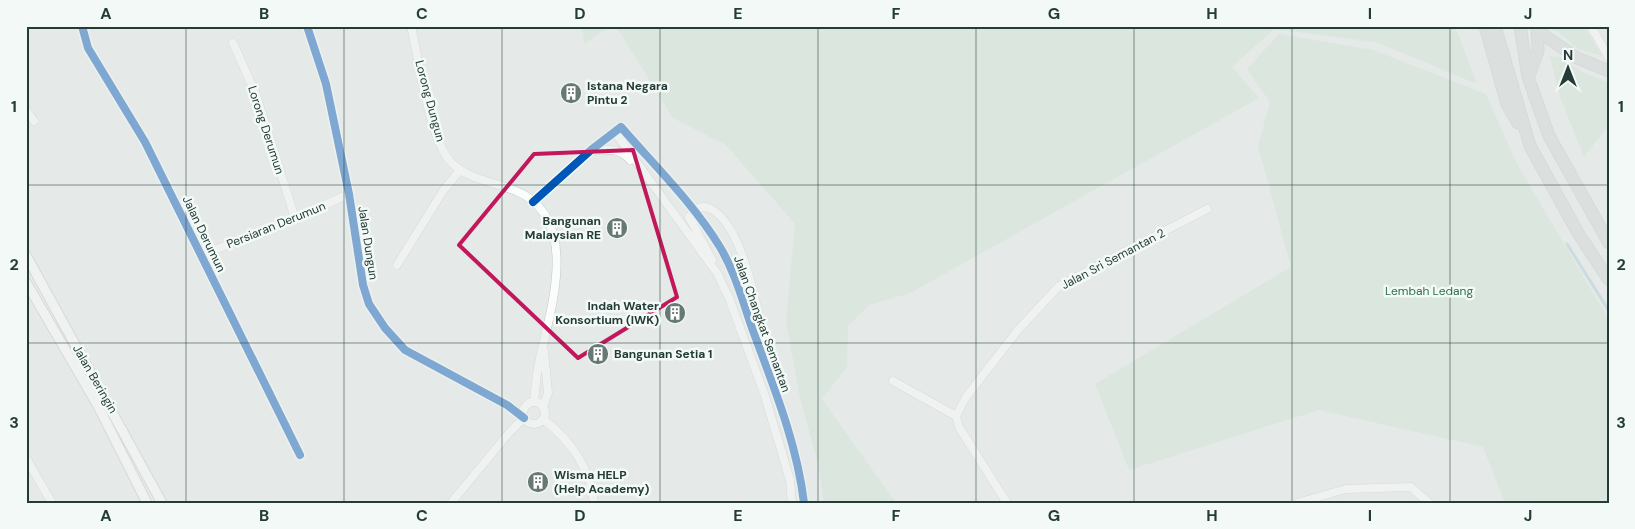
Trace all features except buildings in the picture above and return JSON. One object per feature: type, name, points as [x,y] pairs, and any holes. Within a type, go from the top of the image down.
[{"type":"main road","points":[[1485,26],[1507,104],[1578,233],[1609,280]]},
{"type":"main road","points":[[1495,26],[1530,146]]},
{"type":"main road","points":[[1520,26],[1528,77],[1549,136],[1609,243]]},
{"type":"main road","points":[[1528,77],[1538,51],[1538,29]]},
{"type":"main road","points":[[1538,29],[1577,58],[1609,71]]},
{"type":"main road","points":[[1597,223],[1609,231]]},
{"type":"street","name":"Jalan Derumun","points":[[82,26],[88,48],[145,142],[300,455]]},
{"type":"street","name":"Jalan Dungun","points":[[307,26],[326,84],[349,194],[362,284],[370,304],[385,328],[405,350],[508,405],[525,418]]},
{"type":"street","name":"Lorong Dungun","points":[[411,26],[436,134],[450,161],[460,170],[520,194],[533,202],[546,217],[554,242],[556,286],[534,402]]},
{"type":"street","points":[[1591,26],[1609,58]]},
{"type":"street","name":"Lorong Derumun","points":[[233,43],[255,92],[294,218]]},
{"type":"street","points":[[26,110],[34,121]]},
{"type":"street","points":[[533,202],[591,150],[618,129]]},
{"type":"street","name":"Jalan Changkat Semantan","points":[[618,129],[654,187],[717,273],[729,298],[764,393],[790,480],[792,503]]},
{"type":"street","name":"Jalan Changkat Semantan","points":[[618,129],[694,210],[722,249],[776,395],[799,466],[804,503]]},
{"type":"street","name":"Jalan Changkat Semantan","points":[[591,150],[617,150],[624,153],[646,181],[654,187]]},
{"type":"street","points":[[397,265],[443,190],[460,170]]},
{"type":"street","name":"Persiaran Derumun","points":[[202,255],[349,194]]},
{"type":"street","points":[[717,273],[707,248],[689,217],[694,210],[702,207],[714,211],[722,217],[733,234],[747,268],[776,395]]},
{"type":"street","name":"Jalan Sri Semantan 2","points":[[956,416],[966,397],[1018,330],[1058,286],[1207,209]]},
{"type":"street","name":"Jalan Beringin","points":[[26,255],[92,372],[162,503]]},
{"type":"street","name":"Jalan Beringin","points":[[26,282],[86,385],[147,503]]},
{"type":"street","name":"Lorong Dungun","points":[[543,347],[548,393],[543,407]]},
{"type":"street","points":[[76,369],[92,372],[86,385]]},
{"type":"street","points":[[893,382],[956,416],[959,427],[1007,503]]},
{"type":"street","points":[[451,503],[508,434],[525,418],[526,405],[534,402],[543,407],[543,419],[571,444],[588,481],[594,503]]},
{"type":"street","name":"Jalan Dungun","points":[[508,405],[526,405]]},
{"type":"street","points":[[525,418],[537,423],[543,419]]},
{"type":"street","points":[[26,458],[52,503]]},
{"type":"street","points":[[1297,503],[1346,489],[1411,487],[1429,503]]},
{"type":"highlighted area","points":[[633,150],[677,297],[578,358],[459,245],[534,154]]},
{"type":"green space","points":[[582,26],[610,26],[584,44]]},
{"type":"green space","points":[[616,26],[1455,26],[1477,84],[1376,42],[1274,29],[1232,67],[1259,98],[910,293],[869,305],[848,326],[847,367],[822,399],[896,503],[824,503],[818,463],[800,398],[786,321],[795,224],[726,145],[673,118]]},
{"type":"green space","points":[[1551,26],[1584,26],[1602,56],[1578,49]]},
{"type":"green space","name":"Lembah Ledang","points":[[1279,34],[1373,50],[1486,94],[1517,164],[1609,320],[1609,503],[1505,503],[1483,447],[1319,410],[1129,470],[1095,384],[1291,267],[1258,146],[1270,102],[1247,69]]},
{"type":"green space","points":[[1550,56],[1560,57],[1582,72],[1609,83],[1609,125],[1584,157],[1559,94]]},
{"type":"waterway","points":[[1567,244],[1609,311]]},
{"type":"cycle path","points":[[82,26],[88,48],[145,142],[300,455]]},
{"type":"cycle path","points":[[307,26],[326,84],[349,194],[363,285],[369,304],[385,328],[405,350],[507,405],[524,418]]},
{"type":"cycle path","points":[[533,202],[591,150],[621,127],[698,215],[720,247],[730,267],[790,436],[801,481],[804,503]]},
{"type":"place","name":"Istana Negara Pintu 2","points":[[571,93]]},
{"type":"place","name":"Bangunan Malaysian RE","points":[[617,228]]},
{"type":"place","name":"Indah Water Konsortium (IWK)","points":[[675,313]]},
{"type":"place","name":"Bangunan Setia 1","points":[[598,354]]},
{"type":"place","name":"Wisma HELP (Help Academy)","points":[[538,482]]}]
